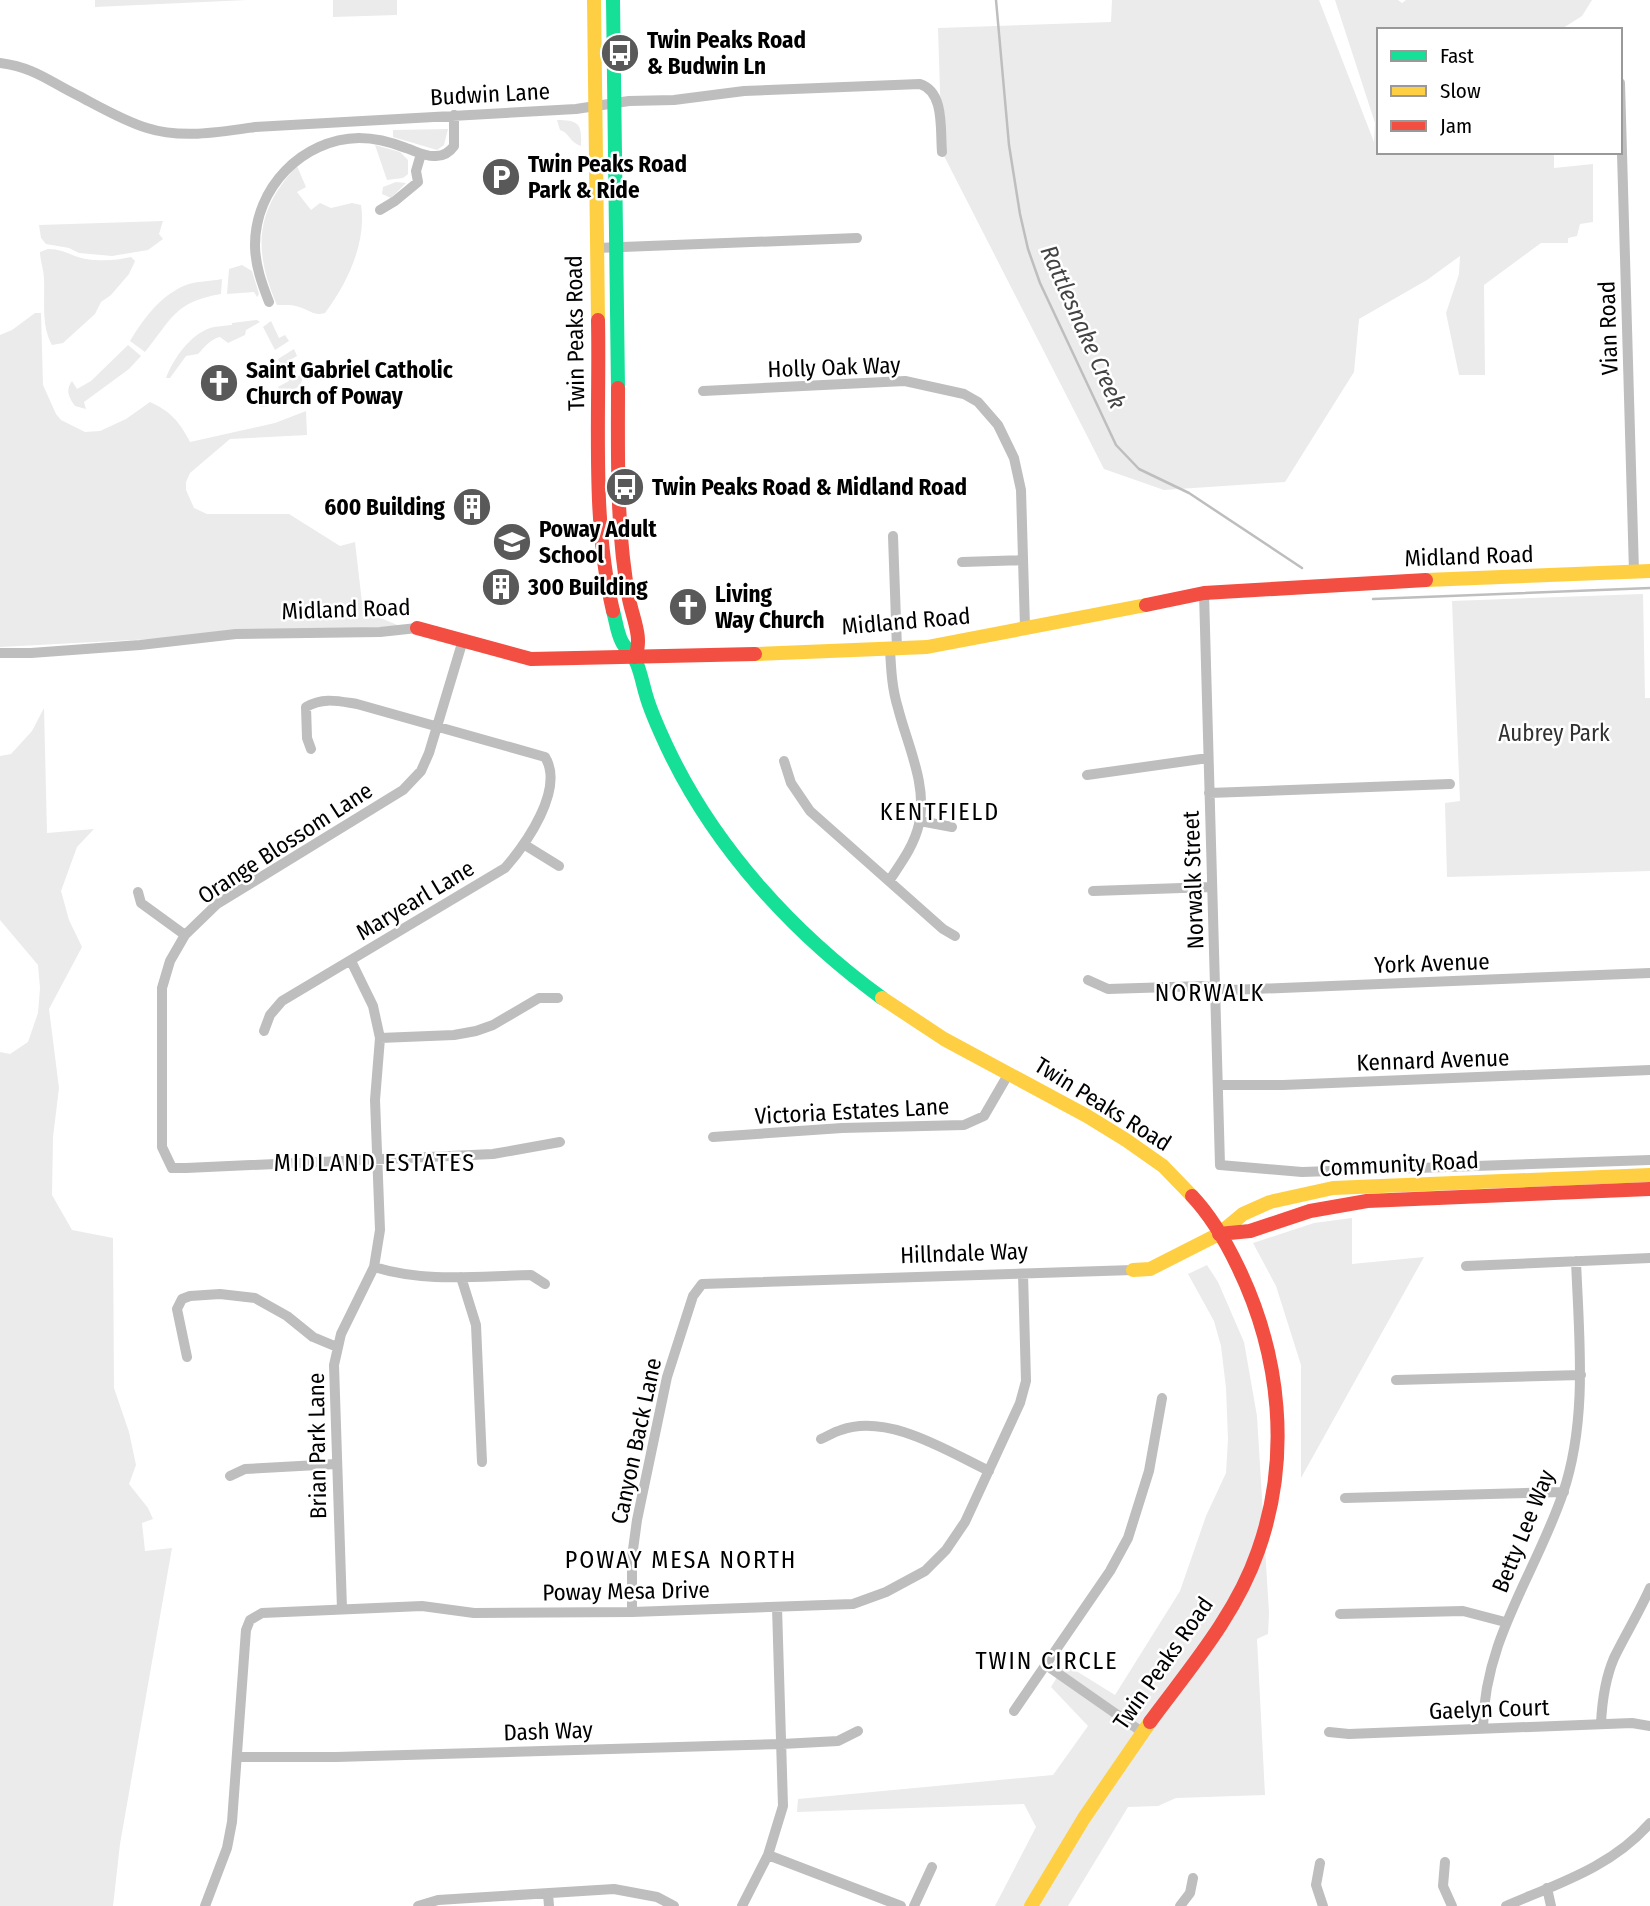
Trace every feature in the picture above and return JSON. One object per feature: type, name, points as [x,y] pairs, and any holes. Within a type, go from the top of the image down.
[{"type":"main road","name":"Twin Peaks Road","points":[[594,0],[604,540],[610,593],[621,643],[635,657],[660,733],[678,769],[748,874],[782,912],[836,964],[938,1035],[1107,1128],[1160,1164],[1181,1184],[1231,1252],[1263,1321],[1273,1364],[1279,1410],[1275,1485],[1260,1547],[1242,1589],[1216,1633],[1108,1782],[1031,1906]]},
{"type":"main road","name":"Twin Peaks Road","points":[[612,0],[619,512],[629,598],[640,645],[635,657]]},
{"type":"main road","name":"Midland Road","points":[[417,628],[531,659],[894,649],[927,647],[1204,593],[1331,583],[1650,572]]},
{"type":"main road","name":"Community Road","points":[[1219,1234],[1243,1214],[1270,1202],[1333,1188],[1650,1175]]},
{"type":"main road","name":"Community Road","points":[[1219,1234],[1250,1231],[1310,1211],[1367,1200],[1650,1189]]},
{"type":"main road","name":"Hillndale Way","points":[[1133,1270],[1150,1269],[1219,1234]]},
{"type":"street","name":"Budwin Lane","points":[[0,63],[24,66],[79,97],[139,125],[163,131],[219,132],[255,127],[674,100],[744,91],[920,84],[929,87],[936,96],[942,152]]},
{"type":"street","points":[[269,302],[256,255],[257,227],[265,199],[292,164],[322,145],[360,138],[391,142],[435,157],[451,150],[455,141],[454,116]]},
{"type":"street","name":"Vian Road","points":[[1622,153],[1634,572]]},
{"type":"street","points":[[380,210],[418,182],[416,171],[421,154]]},
{"type":"street","points":[[597,248],[857,239]]},
{"type":"street","name":"Holly Oak Way","points":[[703,391],[905,381],[964,394],[978,402],[998,425],[1014,458],[1021,490],[1025,627]]},
{"type":"street","points":[[889,881],[906,855],[920,821],[918,775],[893,691],[894,536]]},
{"type":"street","points":[[961,562],[1024,560]]},
{"type":"street","name":"Norwalk Street","points":[[1204,593],[1220,1165],[1302,1172],[1650,1160]]},
{"type":"street","name":"Midland Road","points":[[0,653],[140,645],[236,634],[380,632],[417,628]]},
{"type":"street","name":"Orange Blossom Lane","points":[[377,1158],[172,1168],[162,1147],[162,988],[170,961],[185,935],[217,904],[403,790],[421,771],[429,753],[463,640]]},
{"type":"street","points":[[311,749],[307,738],[306,707],[316,701],[357,704],[437,726]]},
{"type":"street","name":"Maryearl Lane","points":[[264,1031],[270,1015],[282,1001],[505,868],[525,845],[535,828],[548,791],[551,773],[551,766],[545,757],[437,726]]},
{"type":"street","points":[[1087,775],[1208,758]]},
{"type":"street","points":[[784,761],[791,783],[810,811],[943,929],[955,936]]},
{"type":"street","points":[[1209,793],[1450,784]]},
{"type":"street","points":[[920,821],[952,827]]},
{"type":"street","points":[[525,845],[559,866]]},
{"type":"street","points":[[1093,891],[1212,887]]},
{"type":"street","points":[[138,892],[141,903],[185,935]]},
{"type":"street","name":"Brian Park Lane","points":[[342,1609],[334,1366],[341,1334],[374,1267],[380,1230],[375,1100],[380,1038],[373,1006],[351,961]]},
{"type":"street","name":"York Avenue","points":[[1088,980],[1108,989],[1203,986],[1230,990],[1650,974]]},
{"type":"street","points":[[380,1038],[454,1035],[476,1031],[493,1025],[539,998],[558,998]]},
{"type":"street","name":"Kennard Avenue","points":[[1217,1085],[1283,1086],[1650,1070]]},
{"type":"street","name":"Victoria Estates Lane","points":[[713,1137],[842,1128],[964,1125],[984,1116],[1009,1073]]},
{"type":"street","points":[[377,1158],[493,1154],[560,1142]]},
{"type":"street","points":[[1466,1266],[1650,1258]]},
{"type":"street","name":"Betty Lee Way","points":[[1483,1728],[1490,1673],[1505,1622],[1543,1547],[1564,1492],[1576,1432],[1581,1376],[1576,1261]]},
{"type":"street","points":[[374,1267],[400,1275],[424,1278],[531,1275],[545,1284]]},
{"type":"street","name":"Hillndale Way","points":[[702,1284],[1133,1270]]},
{"type":"street","name":"Poway Mesa Drive","points":[[237,1757],[246,1630],[250,1620],[262,1613],[422,1606],[474,1613],[632,1612],[853,1604],[886,1592],[925,1571],[946,1550],[965,1522],[1020,1404],[1026,1381],[1023,1274]]},
{"type":"street","points":[[461,1277],[476,1325],[482,1462]]},
{"type":"street","name":"Canyon Back Lane","points":[[632,1612],[634,1544],[667,1377],[693,1296],[702,1284]]},
{"type":"street","points":[[187,1357],[177,1309],[182,1299],[220,1294],[255,1298],[286,1316],[313,1337],[337,1348]]},
{"type":"street","points":[[1396,1380],[1581,1376]]},
{"type":"street","points":[[1014,1711],[1110,1571],[1128,1538],[1149,1471],[1162,1398]]},
{"type":"street","points":[[821,1439],[843,1429],[873,1426],[902,1431],[989,1471]]},
{"type":"street","points":[[230,1476],[245,1469],[336,1464]]},
{"type":"street","points":[[1345,1498],[1564,1492]]},
{"type":"street","points":[[1601,1724],[1602,1699],[1613,1660],[1639,1614],[1650,1588]]},
{"type":"street","points":[[742,1906],[768,1855],[783,1805],[777,1607]]},
{"type":"street","points":[[1340,1614],[1463,1611],[1505,1622]]},
{"type":"street","points":[[1046,1665],[1142,1732]]},
{"type":"street","name":"Gaelyn Court","points":[[1329,1732],[1349,1734],[1632,1723],[1650,1726]]},
{"type":"street","name":"Dash Way","points":[[237,1757],[336,1757],[782,1744],[838,1741],[858,1731]]},
{"type":"street","points":[[205,1906],[227,1848],[233,1822],[237,1757]]},
{"type":"street","points":[[1506,1906],[1581,1875],[1617,1852],[1650,1823]]},
{"type":"street","points":[[768,1855],[901,1906]]},
{"type":"street","points":[[1445,1862],[1443,1886],[1452,1906]]},
{"type":"street","points":[[1320,1863],[1316,1885],[1323,1906]]},
{"type":"street","points":[[914,1906],[932,1867]]},
{"type":"street","points":[[1180,1906],[1190,1893],[1193,1878]]},
{"type":"street","points":[[1547,1888],[1551,1906]]},
{"type":"street","points":[[418,1906],[438,1900],[614,1889],[657,1897],[674,1906]]},
{"type":"street","points":[[548,1894],[549,1906]]},
{"type":"green space","points":[[95,0],[247,0],[95,7]]},
{"type":"green space","points":[[333,0],[397,0],[397,15],[333,17]]},
{"type":"green space","points":[[1112,0],[1319,0],[1374,142],[1375,123],[1335,0],[1398,0],[1402,3],[1406,0],[1592,0],[1582,16],[1563,28],[1377,28],[1377,154],[1554,154],[1554,168],[1593,164],[1593,222],[1580,224],[1577,236],[1568,238],[1568,243],[1541,243],[1484,285],[1485,375],[1459,375],[1446,313],[1459,274],[1460,256],[1427,280],[1359,319],[1354,372],[1285,482],[1164,490],[1104,469],[942,152],[938,28],[1111,22]]},
{"type":"green space","points":[[557,120],[575,122],[578,125],[581,146],[560,130]]},
{"type":"green space","points":[[448,129],[444,145],[437,150],[393,137],[393,130]]},
{"type":"green space","points":[[375,145],[400,152],[408,160],[408,174],[403,178],[387,180]]},
{"type":"green space","points":[[297,166],[306,187],[297,192],[311,210],[320,203],[331,208],[352,203],[361,205],[361,233],[354,262],[333,302],[325,313],[321,314],[296,306],[277,305],[264,266],[262,232],[266,215],[283,183]]},
{"type":"green space","points":[[396,182],[406,183],[391,198],[382,194],[383,187]]},
{"type":"green space","points":[[163,221],[159,234],[163,239],[148,250],[112,256],[79,253],[69,248],[46,244],[41,238],[39,225]]},
{"type":"green space","points":[[48,249],[88,259],[131,257],[135,261],[129,274],[111,295],[101,302],[95,314],[63,343],[52,345],[45,322],[44,276],[40,252]]},
{"type":"green space","points":[[242,265],[252,271],[259,294],[257,297],[254,292],[227,294],[229,269]]},
{"type":"green space","points":[[222,279],[221,294],[205,297],[183,307],[145,352],[130,341],[148,315],[170,293],[189,284]]},
{"type":"green space","points":[[35,313],[41,313],[43,385],[61,420],[85,432],[100,431],[126,419],[150,402],[174,418],[190,442],[275,423],[306,411],[307,435],[230,439],[190,473],[186,490],[194,508],[207,514],[289,514],[340,546],[355,542],[363,611],[400,626],[0,647],[0,335],[12,330]]},
{"type":"green space","points":[[257,320],[260,322],[246,330],[245,335],[228,343],[220,337],[216,338],[198,354],[186,356],[170,378],[166,378],[183,348],[203,331]]},
{"type":"green space","points":[[271,321],[279,338],[285,335],[289,341],[275,350],[263,327]]},
{"type":"green space","points":[[128,345],[141,356],[129,369],[84,402],[86,409],[75,406],[69,394],[72,381],[77,389],[91,381]]},
{"type":"green space","points":[[294,349],[297,356],[290,360],[298,376],[303,374],[303,379],[297,388],[282,393],[278,387],[289,381],[278,359]]},
{"type":"green space","points":[[276,389],[278,394],[270,405],[261,407],[253,400]]},
{"type":"green space","name":"Aubrey Park","points":[[1643,594],[1645,698],[1650,698],[1650,871],[1447,877],[1445,803],[1460,801],[1452,601]]},
{"type":"green space","points":[[44,708],[47,833],[94,829],[77,847],[61,891],[69,920],[82,947],[49,1009],[59,1088],[53,1137],[52,1195],[72,1230],[113,1238],[114,1388],[129,1432],[136,1465],[129,1484],[153,1519],[142,1523],[145,1551],[172,1548],[120,1844],[113,1906],[0,1906],[0,1052],[10,1054],[28,1042],[38,1013],[40,988],[38,965],[0,920],[0,756],[11,754],[32,731]]},
{"type":"green space","points":[[1352,1218],[1352,1264],[1424,1257],[1301,1478],[1301,1365],[1276,1286],[1253,1243],[1314,1223]]},
{"type":"green space","points":[[1207,1265],[1218,1282],[1244,1342],[1257,1416],[1269,1613],[1268,1634],[1257,1639],[1265,1795],[1176,1798],[1158,1806],[1128,1807],[1068,1906],[995,1906],[1036,1827],[1024,1804],[797,1812],[798,1799],[1053,1775],[1088,1726],[1051,1687],[1065,1664],[1115,1695],[1180,1591],[1206,1516],[1226,1473],[1226,1388],[1221,1346],[1214,1321],[1188,1274]]},
{"type":"waterway","name":"Rattlesnake Creek","points":[[996,0],[1009,145],[1028,249],[1040,283],[1116,445],[1139,469],[1189,493],[1302,568]]},
{"type":"waterway","name":"Rattlesnake Creek","points":[[1373,599],[1650,588]]},
{"type":"traffic: fast","points":[[613,0],[618,388]]},
{"type":"traffic: fast","points":[[613,611],[620,638],[636,661],[650,709],[662,736],[709,821],[760,887],[788,917],[849,973],[882,998]]},
{"type":"traffic: slow","points":[[594,0],[598,320]]},
{"type":"traffic: slow","points":[[1426,580],[1650,571]]},
{"type":"traffic: slow","points":[[755,654],[927,647],[1146,605]]},
{"type":"traffic: slow","points":[[882,998],[944,1039],[1126,1140],[1163,1166],[1192,1196]]},
{"type":"traffic: slow","points":[[1219,1234],[1243,1214],[1270,1202],[1333,1188],[1650,1175]]},
{"type":"traffic: slow","points":[[1133,1270],[1150,1269],[1219,1234]]},
{"type":"traffic: slow","points":[[1031,1906],[1084,1818],[1150,1722]]},
{"type":"traffic: jam","points":[[598,320],[599,503],[606,575],[613,611]]},
{"type":"traffic: jam","points":[[618,388],[620,520],[629,599],[638,636],[635,657]]},
{"type":"traffic: jam","points":[[1146,605],[1204,593],[1426,580]]},
{"type":"traffic: jam","points":[[417,628],[531,659],[755,654]]},
{"type":"traffic: jam","points":[[1219,1234],[1250,1231],[1310,1211],[1367,1201],[1650,1189]]},
{"type":"traffic: jam","points":[[1150,1722],[1210,1641],[1249,1575],[1268,1516],[1278,1444],[1272,1371],[1253,1301],[1223,1239],[1192,1196]]},
{"type":"place","name":"Twin Peaks Road & Budwin Ln","points":[[620,53]]},
{"type":"place","name":"Twin Peaks Road Park & Ride","points":[[501,177]]},
{"type":"place","name":"Saint Gabriel Catholic Church of Poway","points":[[219,383]]},
{"type":"place","name":"Twin Peaks Road & Midland Road","points":[[625,487]]},
{"type":"place","name":"600 Building","points":[[472,507]]},
{"type":"place","name":"Poway Adult School","points":[[512,542]]},
{"type":"place","name":"300 Building","points":[[501,587]]},
{"type":"place","name":"Living Way Church","points":[[688,607]]},
{"type":"district","name":"KENTFIELD","points":[[940,812]]},
{"type":"district","name":"NORWALK","points":[[1210,993]]},
{"type":"district","name":"MIDLAND ESTATES","points":[[375,1163]]},
{"type":"district","name":"POWAY MESA NORTH","points":[[681,1560]]},
{"type":"district","name":"TWIN CIRCLE","points":[[1047,1661]]}]
